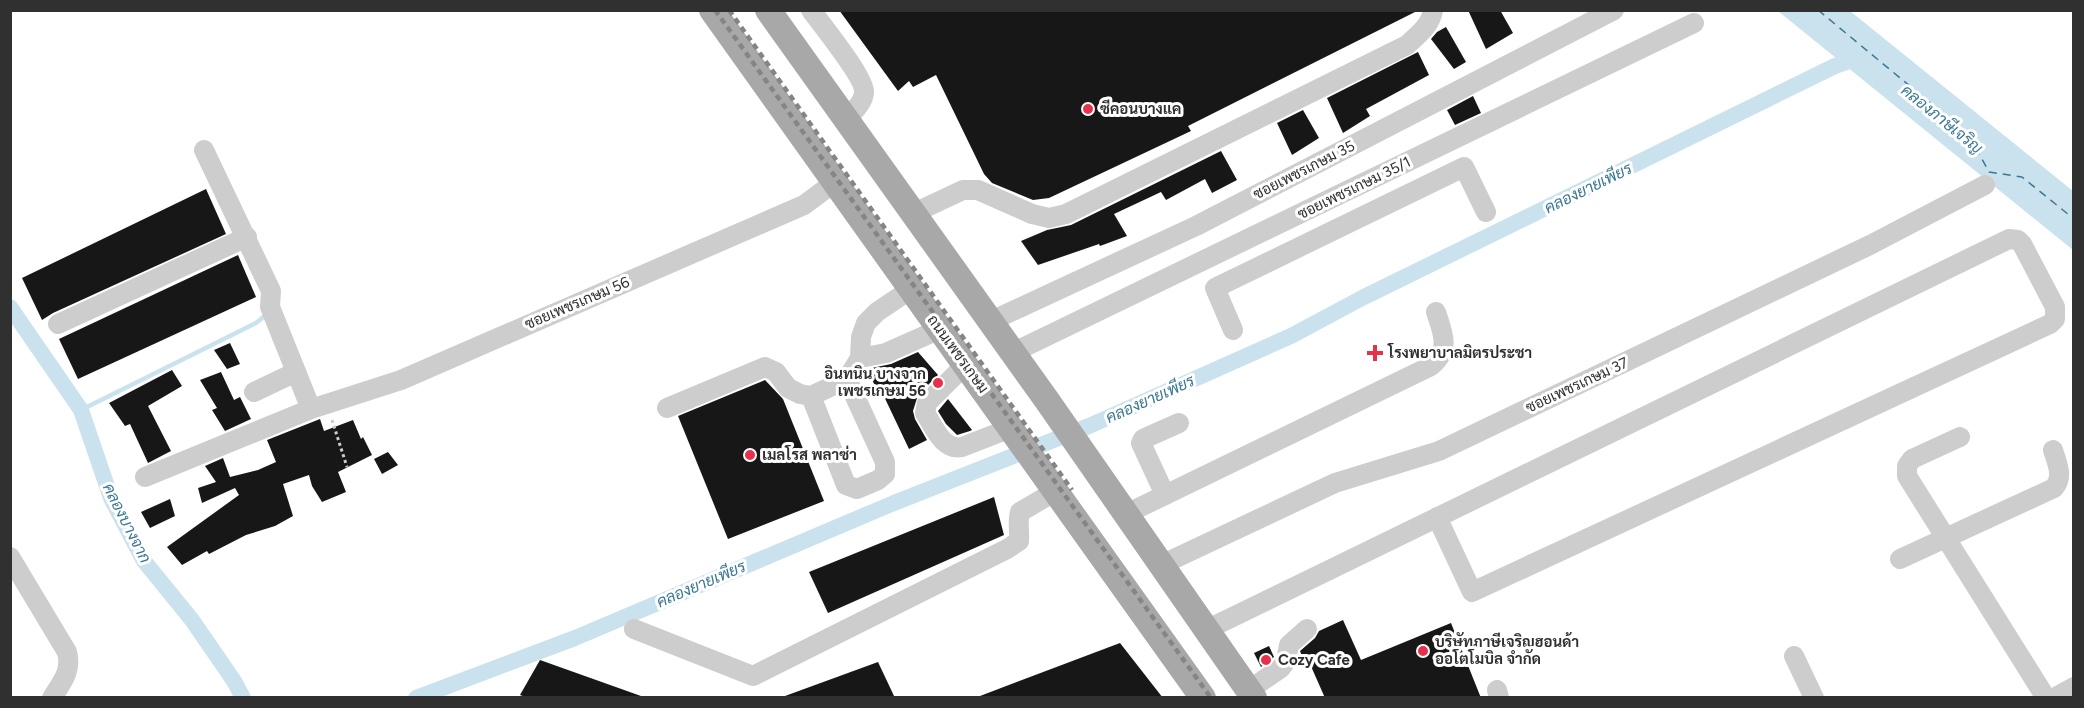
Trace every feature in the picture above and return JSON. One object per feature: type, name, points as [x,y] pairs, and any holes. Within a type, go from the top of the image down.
[{"type":"main road","name":"ถนนเพชรเกษม","points":[[712,10],[1203,698]]},
{"type":"main road","points":[[768,10],[1014,352],[1251,694]]},
{"type":"street","points":[[812,10],[860,78],[865,91],[862,100],[847,119]]},
{"type":"street","points":[[914,213],[963,190],[978,190],[1032,214],[1049,218],[1066,214],[1407,45],[1423,31],[1432,17],[1433,10]]},
{"type":"street","name":"ซอยเพชรเกษม 35","points":[[991,321],[1196,226],[1614,10]]},
{"type":"street","name":"ซอยเพชรเกษม 35/1","points":[[1014,352],[1694,23]]},
{"type":"street","points":[[204,150],[271,291],[271,310],[296,372],[319,407]]},
{"type":"street","points":[[1233,330],[1215,288],[1464,167],[1486,212]]},
{"type":"street","name":"ซอยเพชรเกษม 56","points":[[145,477],[319,407],[401,380],[804,205],[835,182]]},
{"type":"street","name":"ซอยเพชรเกษม 37","points":[[1161,566],[1335,483],[1439,451],[1870,245],[1985,185]]},
{"type":"street","points":[[58,324],[246,237]]},
{"type":"street","points":[[1206,630],[1437,517],[2009,239],[2018,240],[2022,244],[2055,307],[2055,319],[2050,324],[1472,592],[1437,517]]},
{"type":"street","points":[[1216,255],[1228,281]]},
{"type":"street","points":[[667,408],[765,368],[776,372],[792,392],[811,396],[847,380],[860,358],[861,337],[866,323],[877,312],[911,289]]},
{"type":"street","points":[[1126,514],[1431,366],[1441,358],[1444,345],[1436,312]]},
{"type":"street","points":[[860,358],[886,353],[940,329]]},
{"type":"street","points":[[964,365],[925,407],[925,413],[946,445],[954,449],[1013,430]]},
{"type":"street","points":[[254,392],[296,372]]},
{"type":"street","points":[[811,396],[846,485],[857,489],[878,480],[885,474],[887,468],[847,380]]},
{"type":"street","points":[[1165,495],[1141,443],[1143,439],[1179,423]]},
{"type":"street","points":[[1960,437],[1912,459],[1906,466],[1907,476],[2046,698]]},
{"type":"street","points":[[1899,558],[2054,488],[2059,482],[2059,473],[2053,450]]},
{"type":"street","points":[[634,629],[753,676],[1007,549],[1019,541],[1020,531],[1017,521],[1020,512],[1056,491]]},
{"type":"street","points":[[10,557],[67,652],[70,663],[68,671],[52,698]]},
{"type":"street","points":[[1251,694],[1281,668],[1286,661],[1289,645],[1307,629]]},
{"type":"street","points":[[1794,656],[1814,698]]},
{"type":"street","points":[[2054,698],[2073,687]]},
{"type":"path","points":[[319,407],[347,467]]},
{"type":"water","name":"คลองภาษีเจริญ","points":[[1778,11],[1850,11],[2073,191],[2073,250]]},
{"type":"building","name":"ซีคอนบางแค","points":[[839,10],[1419,10],[1188,126],[1191,131],[1049,198],[1033,200],[992,183],[984,174],[936,75],[913,87],[909,81],[898,91]]},
{"type":"building","points":[[1468,10],[1500,10],[1513,33],[1486,49]]},
{"type":"building","points":[[1446,27],[1466,62],[1454,69],[1431,39]]},
{"type":"building","points":[[1418,52],[1429,75],[1366,109],[1370,116],[1343,133],[1327,98]]},
{"type":"building","points":[[1473,96],[1481,113],[1455,125],[1447,110]]},
{"type":"building","points":[[1303,110],[1319,138],[1292,155],[1277,123]]},
{"type":"building","points":[[1221,151],[1237,180],[1212,193],[1205,179],[1166,200],[1161,192],[1114,214],[1127,236],[1038,265],[1021,241],[1047,230],[1071,225]]},
{"type":"building","points":[[206,189],[226,234],[42,320],[22,278]]},
{"type":"building","points":[[238,255],[256,297],[78,379],[59,339]]},
{"type":"building","points":[[230,343],[240,364],[227,369],[214,350]]},
{"type":"building","points":[[918,352],[938,375],[918,395],[913,411],[927,440],[909,449],[880,388],[877,390],[867,369],[891,364]]},
{"type":"building","points":[[172,370],[182,386],[148,406],[171,451],[148,463],[130,424],[125,426],[109,403]]},
{"type":"building","points":[[221,372],[234,400],[240,397],[251,419],[225,431],[212,410],[217,408],[200,380]]},
{"type":"building","name":"เมลโรส พลาซ่า","points":[[765,380],[783,399],[824,501],[728,539],[678,416]]},
{"type":"building","points":[[948,399],[972,430],[957,435],[946,424],[938,411]]},
{"type":"building","points":[[320,419],[324,431],[353,420],[361,439],[363,437],[372,455],[338,472],[346,492],[322,502],[312,486],[309,475],[283,484],[293,516],[275,526],[246,535],[209,554],[207,551],[182,565],[167,547],[239,495],[235,488],[202,503],[198,488],[216,482],[205,466],[223,458],[230,477],[258,470],[276,462],[267,440]]},
{"type":"building","points":[[388,452],[398,465],[382,474],[374,459]]},
{"type":"building","points":[[994,497],[1004,535],[828,613],[809,572]]},
{"type":"building","points":[[170,499],[175,516],[150,528],[141,512]]},
{"type":"building","name":"บริษัทภาษีเจริญฮอนด้า ออโตโมบิล จำกัด","points":[[1343,620],[1361,660],[1451,623],[1481,698],[1325,698],[1310,664],[1306,666],[1300,651],[1315,638],[1319,631]]},
{"type":"building","points":[[1120,643],[1163,698],[980,698],[980,696]]},
{"type":"building","name":"Cozy Cafe","points":[[1269,646],[1274,657],[1261,667],[1254,653]]},
{"type":"building","points":[[540,660],[641,696],[641,698],[528,698],[520,695]]},
{"type":"building","points":[[878,662],[895,698],[785,698],[785,696]]},
{"type":"waterway","name":"คลองยายเพียร","points":[[416,698],[575,638],[894,503],[1089,426],[1291,336],[1362,298],[1835,66],[1864,56]]},
{"type":"waterway","name":"คลองบางจาก","points":[[10,307],[81,410],[111,498],[144,561],[192,620],[243,698]]},
{"type":"waterway","points":[[81,410],[256,323],[267,314]]},
{"type":"ferry route","points":[[1818,10],[1969,135],[1989,172],[2022,177],[2074,219]]},
{"type":"railway","points":[[715,10],[1211,698]]},
{"type":"railway","points":[[729,10],[1072,490]]},
{"type":"place","name":"ซีคอนบางแค","points":[[1088,109]]},
{"type":"place","name":"โรงพยาบาลมิตรประชา","points":[[1375,353]]},
{"type":"place","name":"อินทนิน บางจาก เพชรเกษม 56","points":[[938,383]]},
{"type":"place","name":"เมลโรส พลาซ่า","points":[[750,455]]},
{"type":"place","name":"บริษัทภาษีเจริญฮอนด้า ออโตโมบิล จำกัด","points":[[1423,651]]},
{"type":"place","name":"Cozy Cafe","points":[[1266,660]]}]
